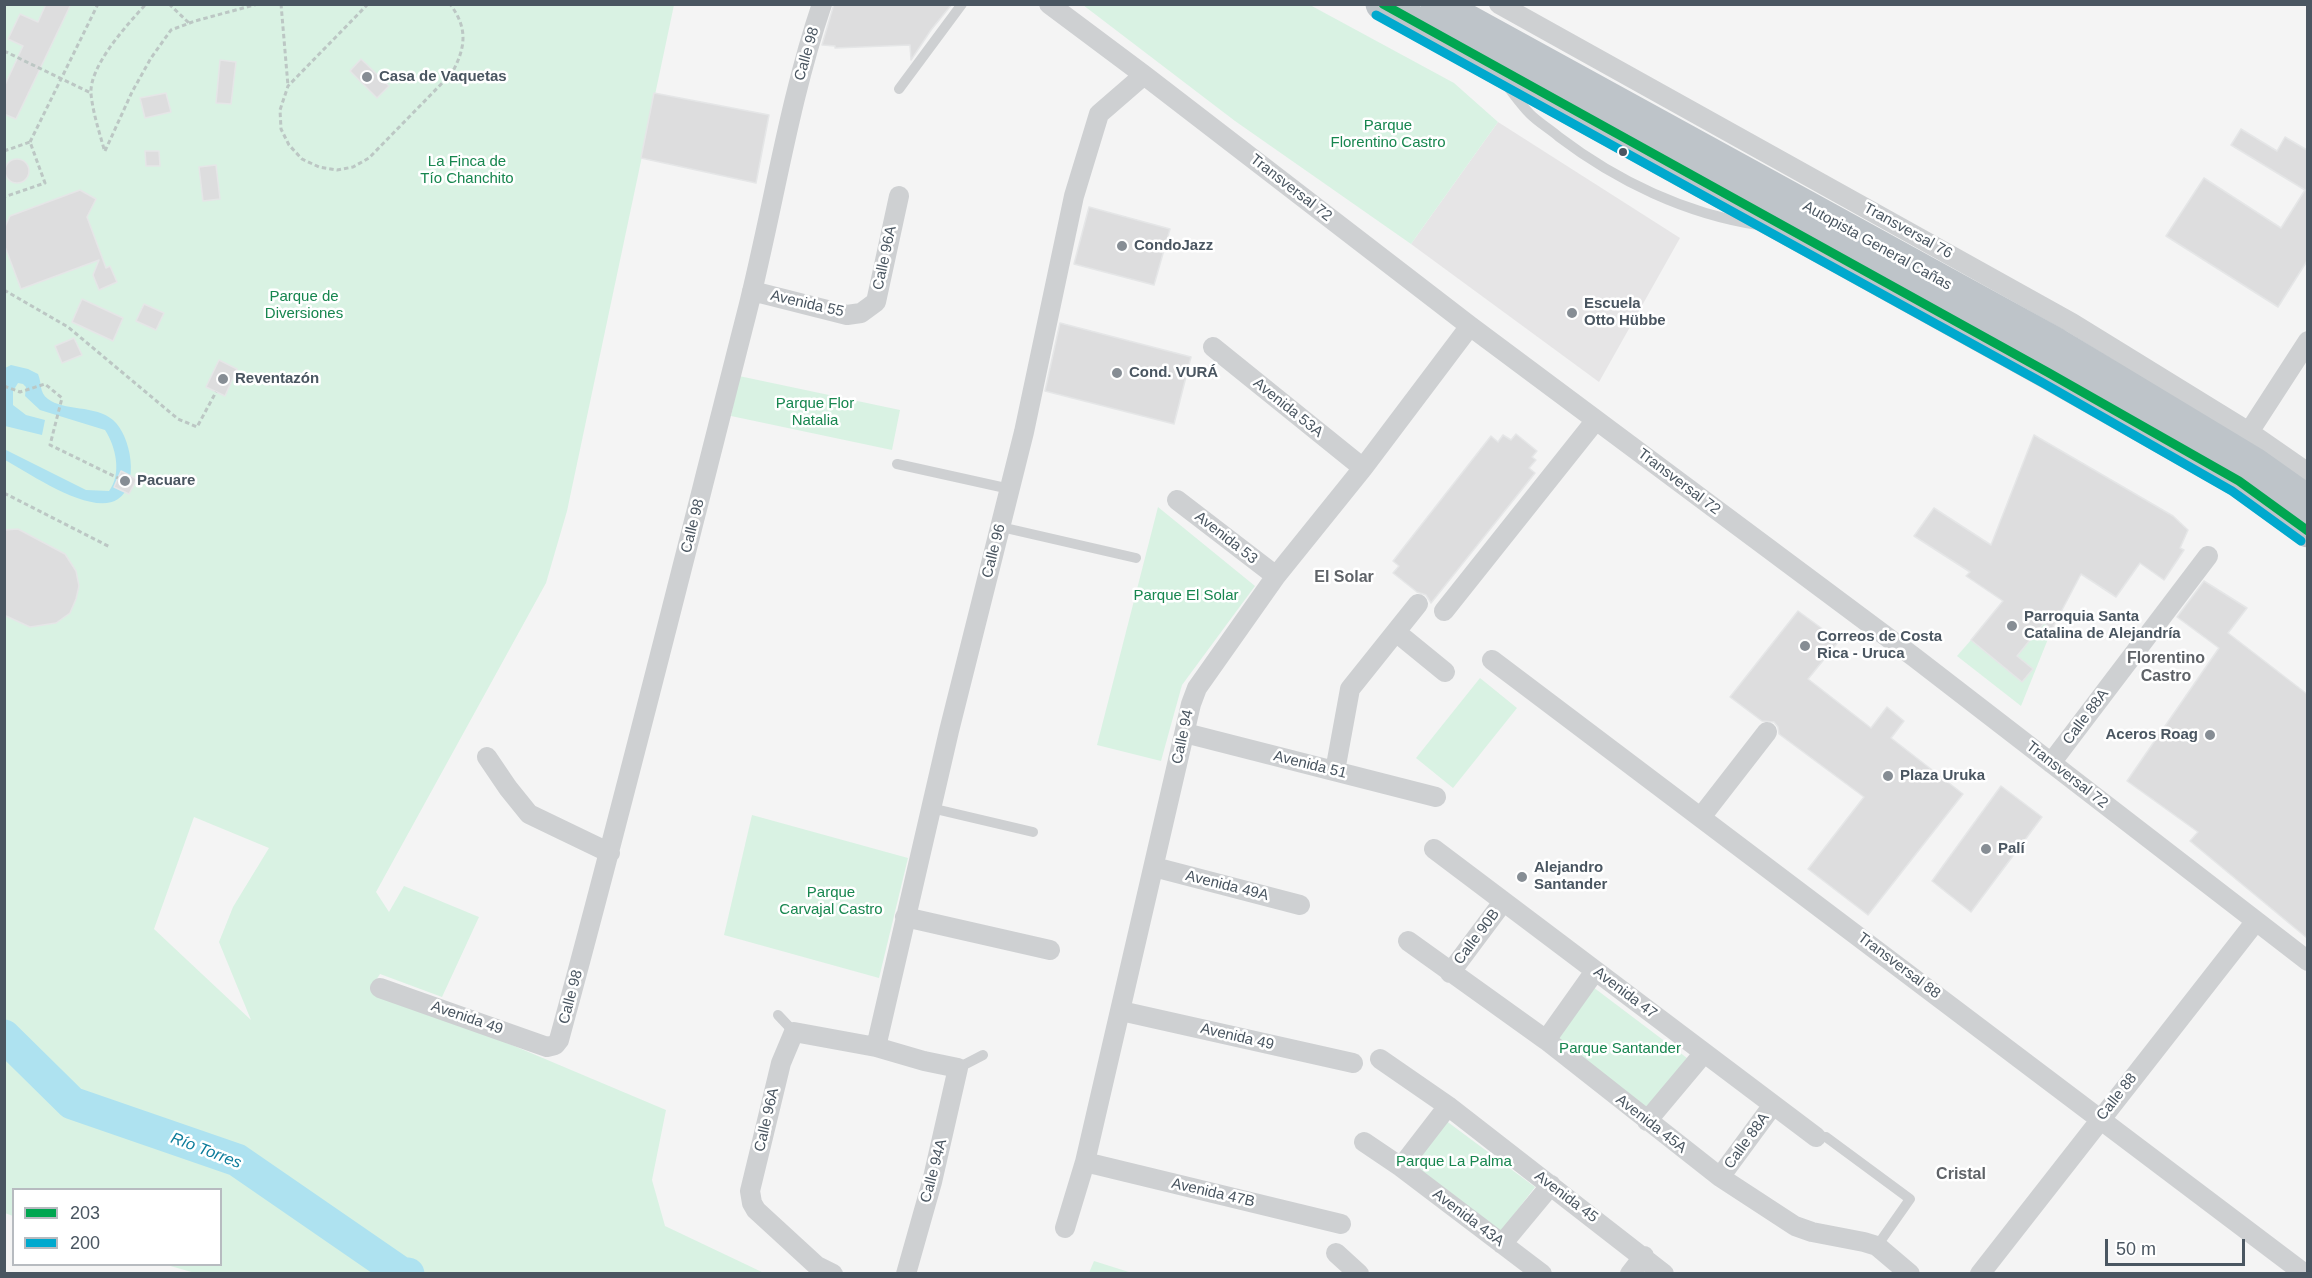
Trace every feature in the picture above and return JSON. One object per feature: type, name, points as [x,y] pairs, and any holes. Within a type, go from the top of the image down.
[{"type":"highway","name":"Autopista General Cañas","points":[[1382,4],[2239,481],[2307,531]]},
{"type":"highway","name":"Autopista General Cañas","points":[[1437,4],[2056,344],[2253,463],[2307,502]]},
{"type":"street","name":"Calle 98","points":[[555,1045],[559,1040],[610,853],[752,291],[806,51],[822,4]]},
{"type":"street","name":"Transversal 72","points":[[1049,4],[1470,326],[1914,657],[2307,961]]},
{"type":"street","name":"Transversal 76","points":[[1499,4],[2072,323],[2249,432],[2307,473]]},
{"type":"street","name":"Calle 96","points":[[876,1047],[931,808],[1024,432],[1074,196],[1099,114],[1144,75]]},
{"type":"street","name":"Calle 96A","points":[[861,313],[876,302],[899,196]]},
{"type":"street","name":"Avenida 55","points":[[752,291],[847,315],[861,313]]},
{"type":"street","name":"Calle 94","points":[[1065,1228],[1085,1162],[1191,704],[1197,688],[1276,576],[1363,468],[1470,326]]},
{"type":"street","points":[[2249,432],[2307,341]]},
{"type":"street","name":"Avenida 53A","points":[[1213,347],[1363,468]]},
{"type":"street","points":[[1444,611],[1596,420]]},
{"type":"street","name":"Avenida 53","points":[[1177,500],[1276,576]]},
{"type":"street","name":"Calle 88A","points":[[2051,763],[2208,556]]},
{"type":"street","points":[[1335,771],[1350,689],[1418,604]]},
{"type":"street","points":[[1396,632],[1445,672]]},
{"type":"street","name":"Transversal 88","points":[[1492,660],[2305,1274]]},
{"type":"street","points":[[1701,818],[1767,732]]},
{"type":"street","name":"Avenida 51","points":[[1185,733],[1436,797]]},
{"type":"street","points":[[487,757],[529,814],[610,853]]},
{"type":"street","name":"Avenida 47","points":[[1434,849],[1773,1105],[1821,1137]]},
{"type":"street","name":"Avenida 49A","points":[[1154,867],[1300,905]]},
{"type":"street","name":"Calle 90B","points":[[1450,973],[1503,902]]},
{"type":"street","points":[[905,917],[1050,950]]},
{"type":"street","name":"Calle 88","points":[[1980,1274],[2256,921]]},
{"type":"street","name":"Avenida 45A","points":[[1408,941],[1546,1040],[1720,1177],[1795,1226],[1812,1232],[1877,1246],[1910,1274]]},
{"type":"street","points":[[1546,1040],[1595,971]]},
{"type":"street","name":"Avenida 49","points":[[380,988],[547,1047],[555,1045]]},
{"type":"street","name":"Avenida 49","points":[[1121,1011],[1353,1064]]},
{"type":"street","points":[[794,1032],[876,1047],[958,1068]]},
{"type":"street","name":"Calle 96A","points":[[794,1032],[781,1063],[750,1191],[756,1210],[817,1266],[833,1274]]},
{"type":"street","points":[[1647,1121],[1704,1053]]},
{"type":"street","name":"Avenida 45","points":[[1380,1059],[1448,1106],[1644,1256],[1664,1274]]},
{"type":"street","name":"Calle 94A","points":[[906,1274],[932,1182],[958,1068]]},
{"type":"street","name":"Calle 88A","points":[[1720,1177],[1773,1105]]},
{"type":"street","points":[[1401,1167],[1448,1106]]},
{"type":"street","name":"Avenida 43A","points":[[1364,1142],[1401,1167],[1542,1274]]},
{"type":"street","name":"Avenida 47B","points":[[1085,1162],[1341,1224]]},
{"type":"street","points":[[1502,1244],[1551,1185]]},
{"type":"street","points":[[1336,1253],[1359,1274]]},
{"type":"street","points":[[1630,1274],[1644,1256]]},
{"type":"lane","points":[[899,89],[962,4]]},
{"type":"lane","points":[[897,464],[1010,489]]},
{"type":"lane","points":[[1000,527],[1136,558]]},
{"type":"lane","points":[[931,808],[1033,832]]},
{"type":"lane","points":[[778,1015],[794,1032]]},
{"type":"lane","points":[[958,1068],[983,1055]]},
{"type":"lane","points":[[1821,1137],[1910,1199],[1877,1246]]},
{"type":"path","points":[[4,150],[30,142],[98,4]]},
{"type":"path","points":[[146,4],[129,22],[95,70],[91,93],[105,151],[132,92],[151,58],[171,30],[258,4]]},
{"type":"path","points":[[169,4],[189,23]]},
{"type":"path","points":[[281,4],[288,86],[280,110],[281,129],[289,145],[302,159],[319,167],[337,170],[353,166],[369,158],[452,73],[461,57],[464,41],[460,17],[450,4]]},
{"type":"path","points":[[288,86],[368,4]]},
{"type":"path","points":[[4,51],[91,93]]},
{"type":"path","points":[[4,197],[45,183],[30,142]]},
{"type":"path","points":[[4,290],[68,327],[178,419],[197,427],[216,392]]},
{"type":"path","points":[[4,386],[20,392],[45,384],[62,398],[50,445],[118,478]]},
{"type":"path","points":[[4,494],[111,547]]},
{"type":"shaded area","name":"Escuela Otto Hübbe","points":[[1498,122],[1680,238],[1599,382],[1411,244]]},
{"type":"green space","name":"Parque de Diversiones","points":[[4,5],[674,5],[567,511],[546,583],[376,892],[389,912],[404,886],[479,917],[442,997],[380,974],[372,986],[666,1110],[652,1180],[665,1226],[764,1273],[195,1273],[170,1266],[222,1266],[222,1188],[12,1188],[12,1216],[5,1213]],"holes":[[[194,817],[269,848],[233,907],[219,942],[251,1020],[154,929]]]},
{"type":"green space","name":"Parque Florentino Castro","points":[[1083,5],[1310,5],[1454,83],[1498,122],[1411,244],[1235,121]]},
{"type":"green space","name":"Parque Flor Natalia","points":[[739,376],[900,410],[892,450],[731,416]]},
{"type":"green space","name":"Parque El Solar","points":[[1158,507],[1255,586],[1182,685],[1161,761],[1097,745]]},
{"type":"green space","points":[[2044,623],[2052,629],[2021,706],[1957,656],[1971,640],[2007,668]]},
{"type":"green space","points":[[1480,678],[1517,708],[1453,788],[1416,758]]},
{"type":"green space","name":"Parque Carvajal Castro","points":[[752,815],[908,858],[879,978],[724,935]]},
{"type":"green space","name":"Parque Santander","points":[[1593,987],[1687,1058],[1647,1110],[1553,1039]]},
{"type":"green space","name":"Parque La Palma","points":[[1445,1120],[1535,1187],[1500,1233],[1408,1165]]},
{"type":"green space","points":[[1094,1261],[1132,1273],[1089,1273]]},
{"type":"water","points":[[11,365],[38,374],[43,394],[54,403],[98,412],[113,420],[119,427],[128,448],[131,472],[125,492],[118,499],[107,503],[77,498],[44,483],[5,460],[4,449],[86,490],[109,491],[116,469],[115,452],[105,430],[40,410],[25,396],[26,387],[23,384],[18,383],[13,391],[13,405],[26,415],[45,420],[42,435],[5,426],[5,368]]},
{"type":"building","points":[[46,4],[71,4],[16,119],[4,114],[4,87],[23,46],[8,39],[20,14],[38,22]]},
{"type":"building","points":[[834,4],[952,4],[911,60],[910,45],[835,48],[835,46],[822,45]]},
{"type":"building","name":"Casa de Vaquetas","points":[[361,59],[389,86],[377,98],[350,71]]},
{"type":"building","points":[[220,60],[236,62],[231,104],[216,103]]},
{"type":"building","points":[[166,93],[171,112],[145,118],[140,98]]},
{"type":"building","points":[[654,93],[769,115],[756,183],[641,158]]},
{"type":"building","points":[[2241,129],[2277,151],[2285,137],[2307,150],[2307,261],[2278,307],[2166,236],[2204,178],[2281,228],[2305,190],[2231,145]]},
{"type":"building","points":[[145,151],[159,151],[160,166],[146,166]]},
{"type":"building","points":[[17,159],[22,160],[28,166],[28,176],[22,182],[17,183],[12,182],[6,176],[5,171],[6,166],[12,160]]},
{"type":"building","points":[[216,165],[220,199],[203,201],[199,167]]},
{"type":"building","points":[[80,190],[96,199],[87,217],[106,268],[110,266],[117,282],[99,290],[93,275],[99,260],[21,289],[4,244],[4,229],[10,216]]},
{"type":"building","name":"CondoJazz","points":[[1089,207],[1170,229],[1154,285],[1074,264]]},
{"type":"building","points":[[82,299],[123,318],[113,341],[72,322]]},
{"type":"building","points":[[144,304],[164,313],[156,330],[136,321]]},
{"type":"building","name":"Cond. VURÁ","points":[[1060,323],[1191,357],[1174,424],[1045,391]]},
{"type":"building","points":[[74,338],[82,355],[62,363],[55,346]]},
{"type":"building","points":[[219,360],[237,369],[225,396],[206,387]]},
{"type":"building","points":[[1516,434],[1537,451],[1532,457],[1536,460],[1529,468],[1535,473],[1431,603],[1426,595],[1417,592],[1393,573],[1399,566],[1393,561],[1491,436],[1498,442],[1503,435],[1511,440]]},
{"type":"building","points":[[2034,435],[2173,516],[2188,530],[2180,548],[2184,550],[2164,580],[2140,563],[2116,597],[2081,574],[2052,629],[2044,623],[2017,656],[2033,669],[2022,682],[1971,640],[2003,601],[1966,576],[1970,572],[1914,536],[1934,508],[1991,545]]},
{"type":"building","points":[[121,471],[137,479],[129,494],[114,487]]},
{"type":"building","points":[[18,529],[65,554],[76,571],[79,586],[76,599],[70,613],[56,623],[30,627],[4,615],[4,530]]},
{"type":"building","points":[[2204,581],[2247,608],[2228,633],[2307,694],[2307,938],[2190,841],[2198,832],[2127,781],[2219,648],[2177,617]]},
{"type":"building","name":"Plaza Uruka","points":[[1798,611],[1839,641],[1808,679],[1871,728],[1887,707],[1904,721],[1891,738],[1963,794],[1868,915],[1808,869],[1864,797],[1779,734],[1774,722],[1762,721],[1730,697]]},
{"type":"building","name":"Palí","points":[[2001,786],[2042,817],[1971,912],[1932,881]]},
{"type":"waterway","name":"Río Torres","points":[[4,1036],[72,1103],[237,1160],[401,1273],[408,1274]]},
{"type":"transit line","name":"203","points":[[1383,4],[2049,373],[2239,481],[2308,531]]},
{"type":"transit line","name":"200","points":[[1376,15],[2043,383],[2232,491],[2301,541]]},
{"type":"place","name":"Casa de Vaquetas","points":[[367,77]]},
{"type":"place","name":"CondoJazz","points":[[1122,246]]},
{"type":"place","name":"Escuela Otto Hübbe","points":[[1572,313]]},
{"type":"place","name":"Cond. VURÁ","points":[[1117,373]]},
{"type":"place","name":"Reventazón","points":[[223,379]]},
{"type":"place","name":"Pacuare","points":[[125,481]]},
{"type":"place","name":"Parroquia Santa Catalina de Alejandría","points":[[2012,626]]},
{"type":"place","name":"Correos de Costa Rica - Uruca","points":[[1805,646]]},
{"type":"place","name":"Aceros Roag","points":[[2210,735]]},
{"type":"place","name":"Plaza Uruka","points":[[1888,776]]},
{"type":"place","name":"Palí","points":[[1986,849]]},
{"type":"place","name":"Alejandro Santander","points":[[1522,877]]},
{"type":"district","name":"El Solar","points":[[1344,578]]},
{"type":"district","name":"Florentino Castro","points":[[2166,668]]},
{"type":"district","name":"Cristal","points":[[1961,1175]]},
{"type":"park label","name":"La Finca de Tío Chanchito","points":[[467,170]]}]
